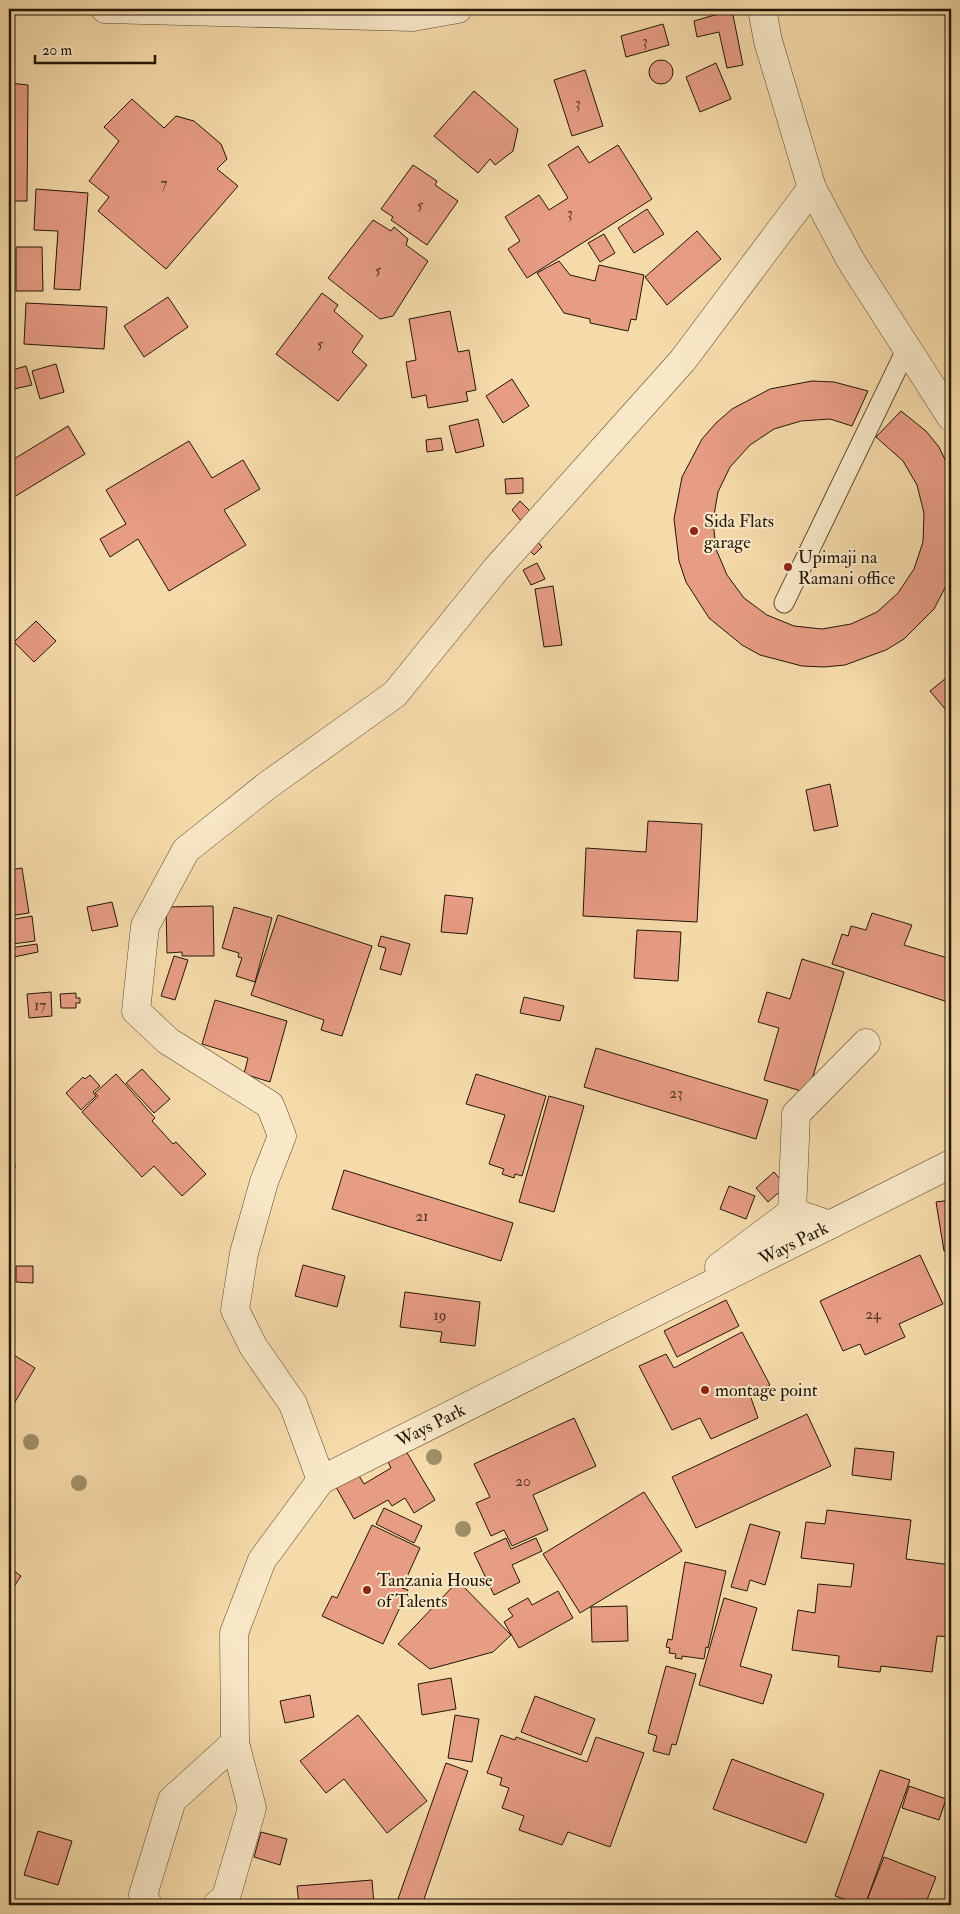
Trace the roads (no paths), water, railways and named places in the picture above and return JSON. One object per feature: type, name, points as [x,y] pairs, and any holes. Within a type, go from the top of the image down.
[{"type":"street","points":[[105,9],[413,16],[458,9]]},
{"type":"street","points":[[762,9],[768,41],[812,188],[851,261],[951,417]]},
{"type":"street","points":[[321,1480],[293,1404],[253,1346],[235,1310],[244,1253],[264,1182],[282,1136],[270,1105],[168,1041],[136,1011],[145,926],[186,850],[268,785],[395,694],[497,568],[683,360],[812,188]]},
{"type":"street","points":[[792,1212],[796,1114],[866,1043]]},
{"type":"street","name":"Ways Park","points":[[217,1905],[226,1897],[252,1808],[235,1742],[234,1633],[262,1560],[321,1480],[951,1164]]},
{"type":"street","points":[[792,1212],[830,1225]]},
{"type":"street","points":[[663,1309],[792,1212]]},
{"type":"street","points":[[148,1905],[143,1895],[172,1800],[235,1742]]},
{"type":"lane","points":[[784,603],[907,348]]},
{"type":"place","name":"Sida Flats garage","points":[[694,531]]},
{"type":"place","name":"Upimaji na Ramani office","points":[[788,567]]},
{"type":"place","name":"montage point","points":[[705,1390]]},
{"type":"place","name":"Tanzania House of Talents","points":[[367,1590]]}]
